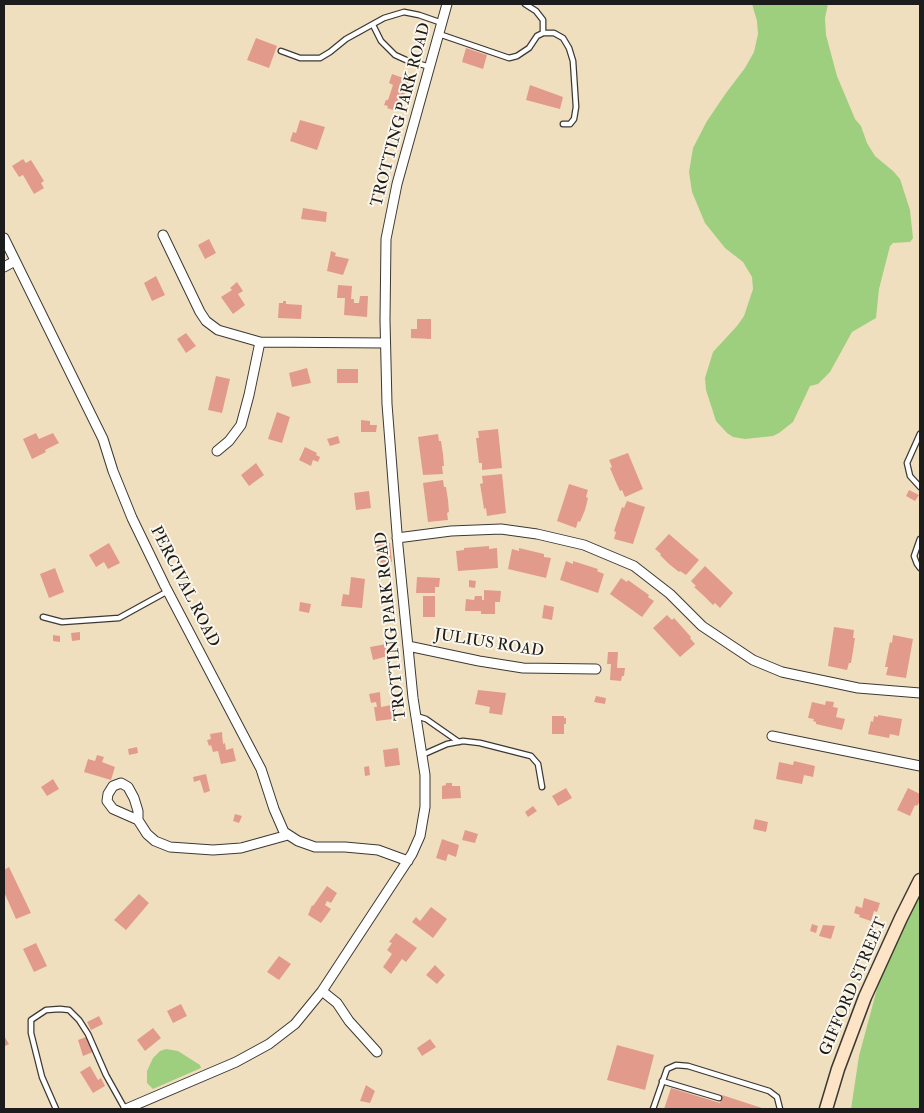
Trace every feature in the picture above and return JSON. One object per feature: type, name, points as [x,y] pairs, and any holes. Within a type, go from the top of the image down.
[{"type":"main road","name":"GIFFORD STREET","points":[[826,1109],[838,1069],[865,997],[900,918],[920,880]]},
{"type":"street","name":"TROTTING PARK ROAD","points":[[125,1109],[236,1062],[269,1044],[295,1024],[322,991],[408,861],[420,836],[425,807],[425,775],[408,646],[397,538],[387,404],[385,343],[386,239],[396,184],[448,4]]},
{"type":"street","points":[[163,235],[200,312],[206,321],[218,330],[260,342],[385,343]]},
{"type":"street","name":"PERCIVAL ROAD","points":[[4,238],[104,439],[113,472],[168,591],[261,769],[274,809],[284,832],[288,835]]},
{"type":"street","points":[[4,267],[15,261]]},
{"type":"street","points":[[217,452],[229,441],[240,426],[249,395],[260,342]]},
{"type":"street","points":[[397,538],[451,531],[501,530],[537,534],[584,545],[634,566],[670,594],[702,626],[753,660],[782,672],[858,688],[920,693]]},
{"type":"street","name":"JULIUS ROAD","points":[[408,646],[523,668],[596,668]]},
{"type":"street","points":[[772,736],[920,766]]},
{"type":"street","points":[[138,820],[155,842],[170,847],[187,849],[241,848],[288,835],[315,847],[378,850],[408,861]]},
{"type":"street","points":[[322,991],[337,1003],[349,1021],[377,1052]]},
{"type":"lane","points":[[525,4],[536,11],[543,20],[543,33]]},
{"type":"lane","points":[[281,51],[300,58],[320,58],[346,39],[373,24],[384,18],[404,12],[419,14],[442,23]]},
{"type":"lane","points":[[373,24],[381,41],[395,56],[430,66]]},
{"type":"lane","points":[[439,34],[509,58],[517,56],[529,48],[537,36],[543,33],[554,33],[563,38],[569,48],[573,61],[576,108],[574,119],[570,124],[563,124]]},
{"type":"lane","points":[[920,434],[907,463],[910,476],[920,487]]},
{"type":"lane","points":[[920,539],[914,556],[916,564],[920,568]]},
{"type":"lane","points":[[43,618],[62,622],[119,618],[168,591]]},
{"type":"lane","points":[[416,716],[426,719],[459,742]]},
{"type":"lane","points":[[422,754],[447,744],[459,742],[480,743],[531,756],[538,764],[542,787]]},
{"type":"lane","points":[[56,1109],[42,1077],[30,1033],[32,1020],[46,1010],[60,1009],[68,1010],[79,1020],[88,1034],[106,1076],[125,1109]]},
{"type":"lane","points":[[653,1109],[667,1069],[671,1066],[688,1066],[769,1091],[777,1097],[780,1109]]},
{"type":"lane","points":[[662,1081],[719,1098]]},
{"type":"green space","points":[[752,4],[828,4],[825,18],[826,35],[837,76],[867,143],[875,156],[900,179],[910,210],[913,238],[910,242],[893,243],[890,246],[879,289],[876,318],[852,332],[830,372],[818,384],[810,386],[793,422],[773,436],[745,439],[733,437],[716,421],[706,390],[705,378],[713,352],[744,316],[753,289],[752,277],[743,262],[725,248],[705,223],[692,192],[689,172],[693,148],[707,121],[745,68],[754,52],[758,34],[757,21]]},
{"type":"green space","points":[[920,892],[920,1109],[851,1109],[859,1056],[886,955]]},
{"type":"green space","points":[[166,1049],[178,1051],[200,1065],[201,1068],[153,1089],[147,1083],[147,1071],[153,1058],[160,1051]]},
{"type":"building","points":[[256,38],[277,46],[269,68],[247,60]]},
{"type":"building","points":[[466,48],[487,55],[483,69],[462,62]]},
{"type":"building","points":[[392,74],[409,80],[402,102],[399,101],[396,111],[384,105],[386,100],[388,100],[393,85],[389,83]]},
{"type":"building","points":[[530,85],[563,97],[560,109],[526,100]]},
{"type":"building","points":[[300,120],[325,127],[317,150],[290,141],[293,132],[296,133]]},
{"type":"building","points":[[23,159],[26,163],[31,160],[44,181],[41,183],[44,188],[34,194],[23,175],[19,177],[12,166]]},
{"type":"building","points":[[303,208],[327,212],[326,222],[301,219]]},
{"type":"building","points":[[209,239],[216,253],[205,259],[198,245]]},
{"type":"building","points":[[331,251],[336,253],[335,256],[349,259],[343,275],[327,271]]},
{"type":"building","points":[[156,276],[165,295],[152,301],[144,283]]},
{"type":"building","points":[[237,282],[243,291],[238,294],[245,305],[233,314],[221,297],[232,290],[230,288]]},
{"type":"building","points":[[338,285],[352,286],[351,299],[354,299],[354,303],[359,303],[360,296],[368,296],[367,317],[344,315],[345,298],[337,298]]},
{"type":"building","points":[[283,301],[286,301],[286,304],[302,305],[301,319],[278,318],[279,303],[283,303]]},
{"type":"building","points":[[417,319],[431,319],[431,339],[411,338],[411,329],[417,329]]},
{"type":"building","points":[[186,333],[196,346],[186,353],[177,339]]},
{"type":"building","points":[[307,368],[311,383],[292,387],[289,373]]},
{"type":"building","points":[[337,369],[358,369],[358,383],[337,383]]},
{"type":"building","points":[[216,376],[230,379],[222,413],[208,410]]},
{"type":"building","points":[[277,412],[290,417],[282,443],[268,439]]},
{"type":"building","points":[[361,420],[370,421],[370,425],[377,425],[376,432],[361,432]]},
{"type":"building","points":[[498,429],[502,468],[482,470],[482,463],[479,463],[476,438],[479,438],[478,431]]},
{"type":"building","points":[[36,433],[39,439],[53,433],[59,443],[32,459],[23,439]]},
{"type":"building","points":[[438,434],[443,454],[443,474],[423,475],[418,437]]},
{"type":"building","points":[[338,436],[340,443],[330,446],[327,439]]},
{"type":"building","points":[[305,447],[317,453],[316,455],[320,457],[318,462],[313,460],[311,466],[299,460]]},
{"type":"building","points":[[628,453],[643,489],[625,497],[615,480],[609,460]]},
{"type":"building","points":[[256,463],[264,475],[249,486],[241,475]]},
{"type":"building","points":[[502,474],[506,513],[487,516],[480,484],[483,483],[482,476]]},
{"type":"building","points":[[443,480],[448,500],[448,520],[428,522],[423,483]]},
{"type":"building","points":[[569,484],[588,490],[585,510],[576,528],[557,521]]},
{"type":"building","points":[[909,490],[919,495],[915,501],[906,496]]},
{"type":"building","points":[[369,491],[371,508],[356,510],[354,493]]},
{"type":"building","points":[[627,501],[645,507],[633,544],[614,539],[616,532],[614,531],[622,507],[624,508]]},
{"type":"building","points":[[669,534],[699,560],[686,575],[669,564],[655,549]]},
{"type":"building","points":[[109,543],[120,563],[108,569],[104,562],[96,567],[89,555]]},
{"type":"building","points":[[390,543],[392,562],[378,563],[376,544]]},
{"type":"building","points":[[489,546],[489,549],[497,548],[498,568],[458,571],[456,551],[464,550],[464,548]]},
{"type":"building","points":[[519,548],[544,554],[544,557],[551,558],[546,578],[508,569],[512,549],[519,551]]},
{"type":"building","points":[[566,561],[573,564],[573,561],[598,569],[597,571],[604,574],[598,593],[560,580]]},
{"type":"building","points":[[705,566],[733,593],[720,608],[715,603],[713,605],[694,587],[696,586],[691,581]]},
{"type":"building","points":[[55,568],[64,592],[49,598],[40,574]]},
{"type":"building","points":[[351,577],[365,579],[362,608],[341,606],[343,594],[349,595]]},
{"type":"building","points":[[417,577],[440,578],[439,587],[435,587],[435,593],[416,593]]},
{"type":"building","points":[[621,578],[627,582],[628,580],[649,595],[648,597],[654,601],[642,617],[610,594]]},
{"type":"building","points":[[469,580],[476,581],[475,588],[469,587]]},
{"type":"building","points":[[484,590],[501,591],[500,602],[495,602],[495,614],[481,614],[481,611],[465,611],[466,599],[474,600],[475,596],[482,596],[482,600],[484,600]]},
{"type":"building","points":[[423,596],[435,596],[435,617],[423,617]]},
{"type":"building","points":[[300,602],[311,604],[309,613],[299,611]]},
{"type":"building","points":[[544,605],[554,607],[552,620],[542,618]]},
{"type":"building","points":[[667,615],[672,620],[674,618],[695,644],[680,657],[653,628]]},
{"type":"building","points":[[834,627],[854,630],[853,638],[855,638],[851,663],[849,663],[847,670],[828,666]]},
{"type":"building","points":[[80,632],[80,640],[72,641],[71,633]]},
{"type":"building","points":[[53,635],[60,636],[60,642],[53,641]]},
{"type":"building","points":[[893,635],[913,639],[906,678],[886,675],[888,667],[885,667]]},
{"type":"building","points":[[386,644],[388,656],[373,660],[370,647]]},
{"type":"building","points":[[608,652],[618,652],[617,668],[625,668],[621,681],[610,680],[611,664],[607,664]]},
{"type":"building","points":[[478,690],[506,693],[502,715],[489,713],[490,707],[475,704]]},
{"type":"building","points":[[380,692],[381,707],[391,705],[393,719],[376,721],[374,707],[377,707],[376,702],[371,703],[369,694]]},
{"type":"building","points":[[596,696],[606,698],[605,704],[594,702]]},
{"type":"building","points":[[826,701],[834,702],[833,707],[838,708],[836,717],[845,719],[842,730],[816,724],[813,721],[814,719],[808,718],[812,702],[825,705]]},
{"type":"building","points":[[878,715],[902,719],[899,736],[890,734],[889,738],[868,734],[871,721],[873,722],[874,716],[878,717]]},
{"type":"building","points":[[552,716],[564,716],[566,718],[564,734],[552,734]]},
{"type":"building","points":[[222,732],[223,744],[225,743],[226,750],[233,748],[236,761],[221,764],[218,751],[213,752],[211,745],[209,746],[207,740],[211,739],[210,734]]},
{"type":"building","points":[[137,747],[138,753],[129,755],[128,749]]},
{"type":"building","points":[[398,748],[400,765],[385,767],[383,750]]},
{"type":"building","points":[[97,755],[104,757],[102,762],[115,767],[111,780],[84,772],[88,759],[95,761]]},
{"type":"building","points":[[794,761],[815,766],[813,777],[804,775],[802,784],[776,779],[779,762],[793,765]]},
{"type":"building","points":[[369,766],[370,775],[365,776],[364,767]]},
{"type":"building","points":[[206,774],[210,791],[204,793],[200,780],[194,782],[193,777]]},
{"type":"building","points":[[53,779],[59,789],[47,796],[41,787]]},
{"type":"building","points":[[446,783],[452,783],[452,786],[460,786],[461,798],[442,799],[442,786],[446,785]]},
{"type":"building","points":[[566,788],[572,798],[558,806],[552,796]]},
{"type":"building","points":[[908,788],[920,794],[920,801],[917,806],[915,805],[910,816],[897,810]]},
{"type":"building","points":[[533,806],[537,811],[528,817],[525,812]]},
{"type":"building","points":[[235,814],[242,816],[239,823],[233,821]]},
{"type":"building","points":[[755,819],[768,822],[766,832],[753,829]]},
{"type":"building","points":[[465,830],[478,834],[475,843],[462,840]]},
{"type":"building","points":[[442,839],[459,845],[456,857],[448,854],[446,861],[436,858]]},
{"type":"building","points":[[9,867],[31,913],[16,919],[4,892],[4,870]]},
{"type":"building","points":[[327,886],[337,893],[331,903],[327,901],[325,905],[331,909],[321,923],[308,915],[312,905]]},
{"type":"building","points":[[139,894],[149,903],[126,930],[114,920]]},
{"type":"building","points":[[864,898],[880,903],[877,912],[874,911],[871,921],[854,913],[856,906],[862,908]]},
{"type":"building","points":[[431,907],[447,919],[433,938],[412,922],[416,917],[420,921]]},
{"type":"building","points":[[812,924],[818,926],[816,933],[810,931]]},
{"type":"building","points":[[823,925],[835,926],[831,939],[819,936]]},
{"type":"building","points":[[396,933],[417,948],[406,962],[402,959],[391,974],[383,967],[392,954],[387,950],[392,943],[389,942]]},
{"type":"building","points":[[36,943],[47,966],[34,972],[23,949]]},
{"type":"building","points":[[279,956],[291,964],[279,980],[267,972]]},
{"type":"building","points":[[435,965],[445,975],[437,984],[426,975]]},
{"type":"building","points":[[181,1004],[187,1016],[173,1023],[167,1011]]},
{"type":"building","points":[[99,1016],[103,1024],[91,1030],[87,1022]]},
{"type":"building","points":[[153,1028],[161,1038],[145,1051],[137,1040]]},
{"type":"building","points":[[4,1036],[9,1044],[5,1046],[4,1045]]},
{"type":"building","points":[[86,1037],[93,1052],[83,1056],[78,1040]]},
{"type":"building","points":[[430,1039],[436,1047],[422,1056],[417,1048]]},
{"type":"building","points":[[617,1045],[654,1055],[645,1090],[607,1080]]},
{"type":"building","points":[[90,1066],[98,1080],[101,1078],[105,1086],[93,1093],[80,1072]]},
{"type":"building","points":[[366,1085],[375,1091],[370,1103],[360,1101]]},
{"type":"building","points":[[671,1088],[720,1103],[722,1095],[765,1109],[664,1109]]}]
